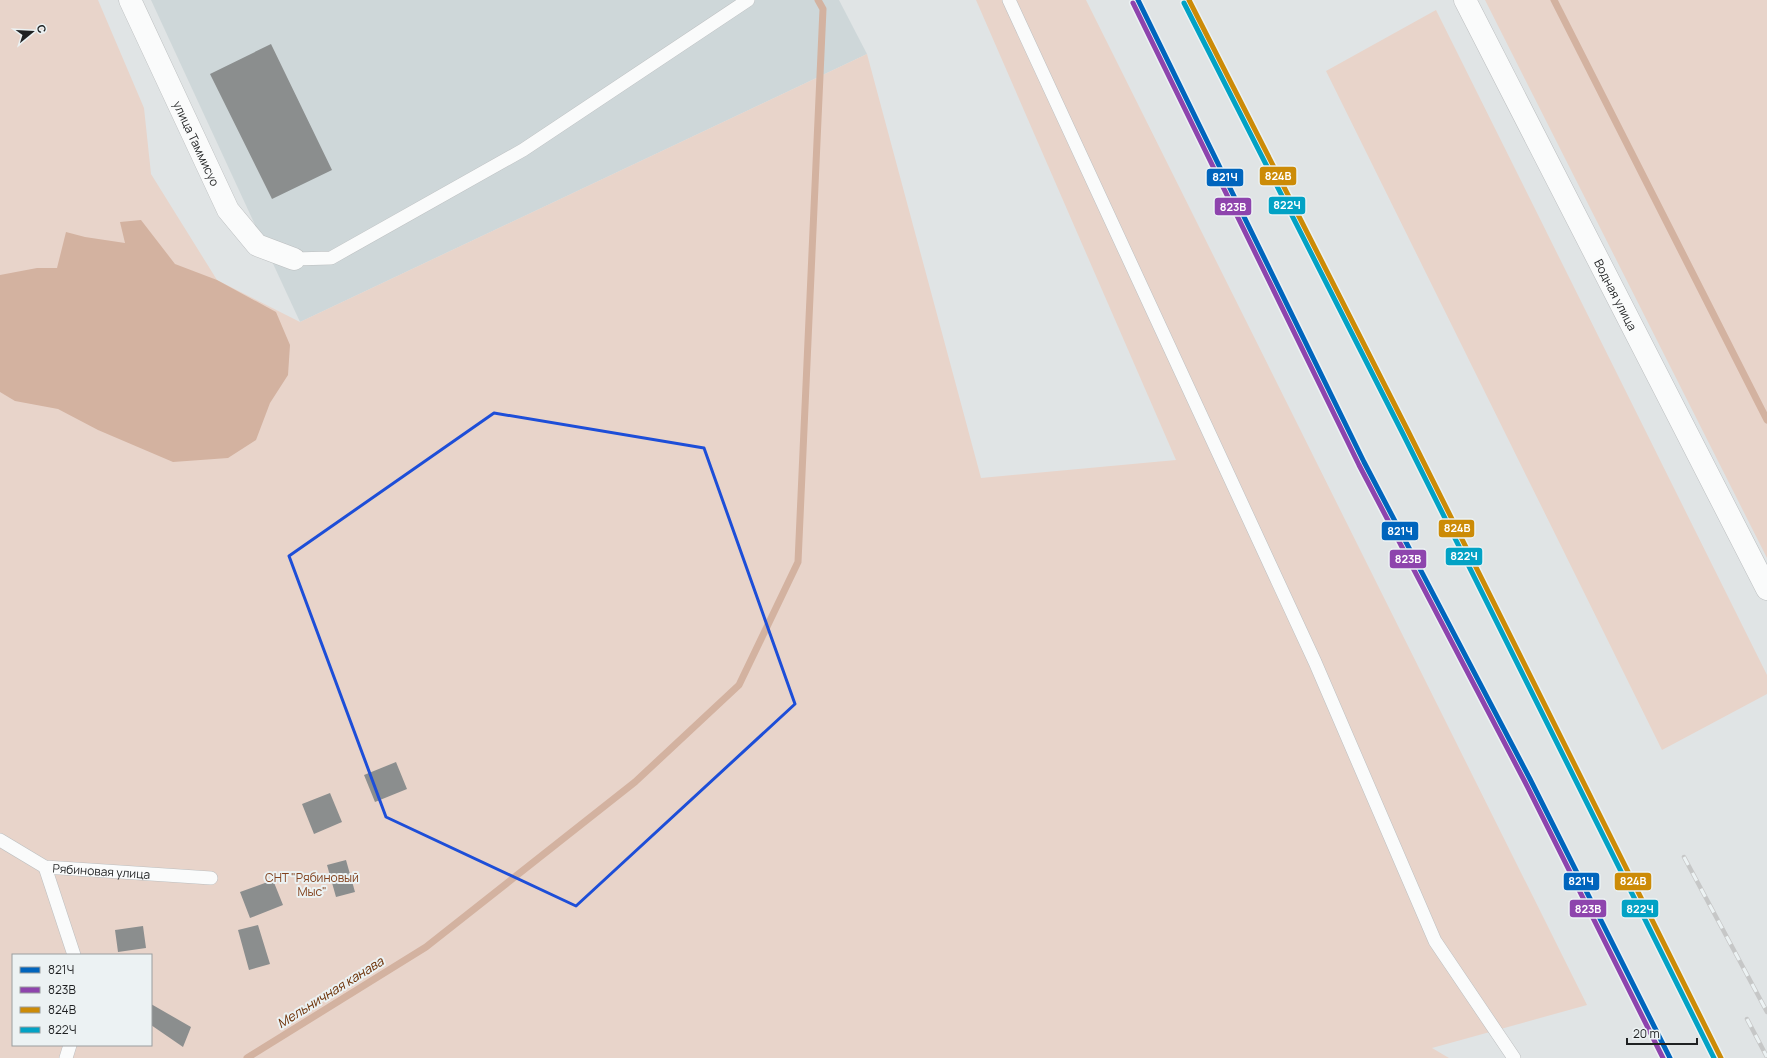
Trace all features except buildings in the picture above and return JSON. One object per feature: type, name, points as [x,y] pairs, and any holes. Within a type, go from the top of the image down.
[{"type":"street","name":"улица Таммисуо","points":[[130,0],[228,210],[257,245],[294,259]]},
{"type":"street","name":"Водная улица","points":[[1465,0],[1767,589]]},
{"type":"lane","points":[[294,259],[331,258],[523,150],[748,0]]},
{"type":"lane","points":[[1009,0],[1315,662],[1435,942],[1514,1058]]},
{"type":"lane","name":"Рябиновая улица","points":[[0,840],[45,867],[211,878]]},
{"type":"lane","points":[[45,867],[74,954]]},
{"type":"lane","points":[[66,1058],[70,1046]]},
{"type":"highlighted area","points":[[494,413],[704,448],[795,704],[576,906],[386,817],[289,556]]},
{"type":"shaded area","points":[[151,0],[839,0],[867,54],[300,322]]},
{"type":"shaded area","points":[[141,220],[175,264],[217,280],[276,312],[290,345],[288,375],[270,403],[256,440],[228,458],[173,462],[98,430],[58,409],[15,401],[0,392],[0,275],[37,268],[57,268],[66,232],[85,237],[125,243],[120,222]]},
{"type":"green space","name":"СНТ \"Рябиновый Мыс\"","points":[[0,0],[98,0],[144,108],[151,174],[217,280],[300,322],[867,54],[981,478],[1176,460],[976,0],[1086,0],[1587,1005],[1432,1048],[1449,1058],[0,1058]]},
{"type":"green space","points":[[1485,0],[1767,0],[1767,558]]},
{"type":"green space","points":[[1436,10],[1767,675],[1767,694],[1662,750],[1326,71]]},
{"type":"waterway","name":"Мельничная канава","points":[[247,1058],[426,947],[635,782],[739,685],[798,562],[823,9],[818,0]]},
{"type":"waterway","points":[[1554,0],[1767,420]]},
{"type":"railway","points":[[1684,857],[1767,1012]]},
{"type":"railway","points":[[1747,1019],[1767,1057]]},
{"type":"transit line","name":"821Ч","points":[[1138,0],[1364,462],[1530,779],[1670,1058]]},
{"type":"transit line","name":"824В","points":[[1189,0],[1408,431],[1721,1058]]},
{"type":"transit line","name":"823В","points":[[1133,3],[1359,465],[1525,782],[1663,1058]]},
{"type":"transit line","name":"822Ч","points":[[1184,3],[1403,434],[1714,1058]]}]
